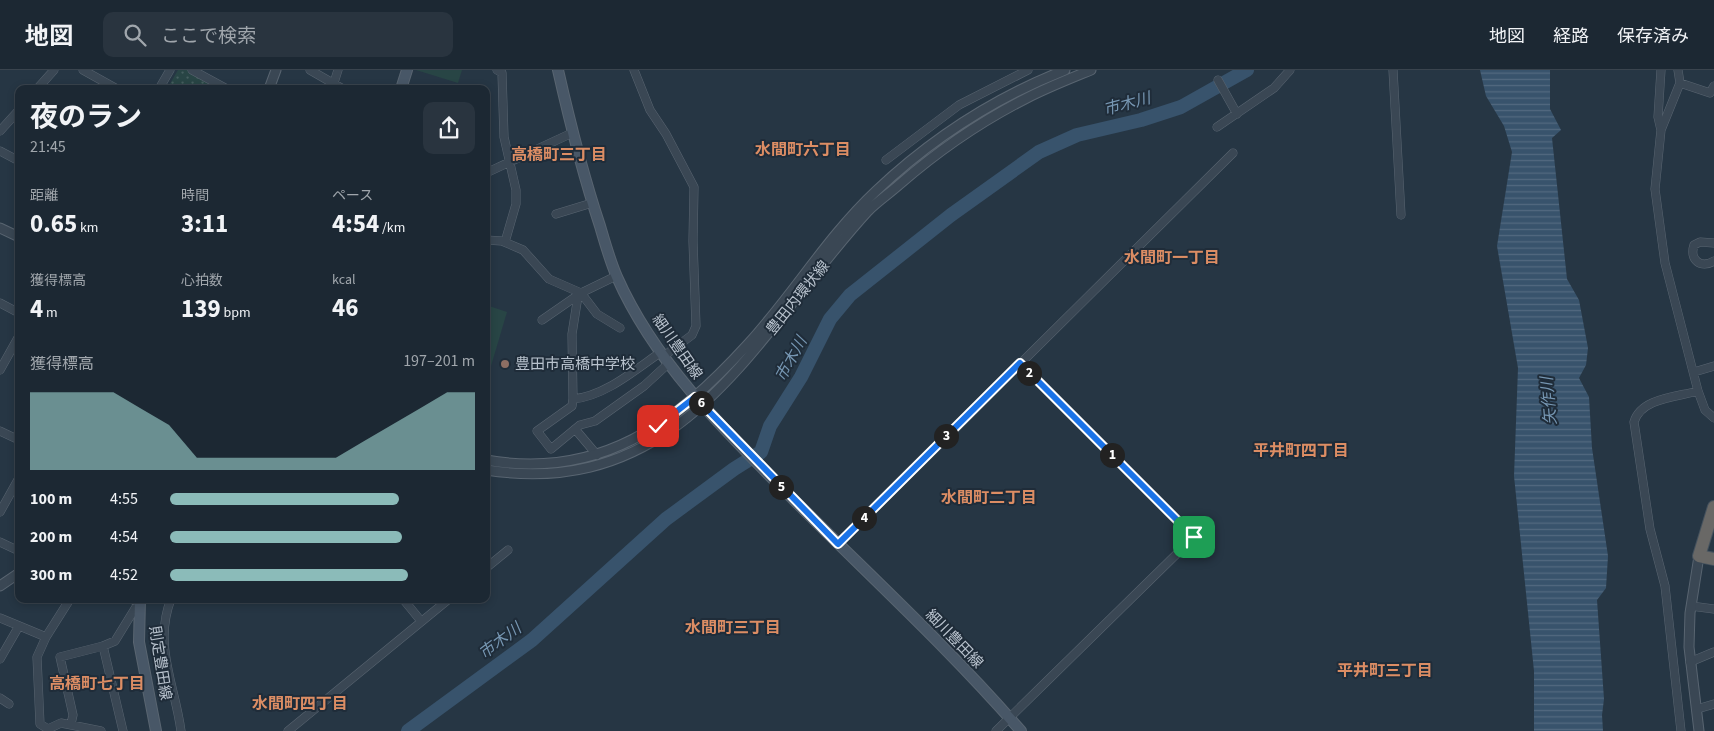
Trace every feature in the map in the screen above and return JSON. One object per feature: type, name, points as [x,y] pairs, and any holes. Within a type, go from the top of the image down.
[{"type":"highway","points":[[1714,506],[1700,556],[1714,559]]},
{"type":"main road","points":[[402,85],[407,70]]},
{"type":"main road","name":"細川豊田線","points":[[558,70],[572,133],[616,276],[633,310],[665,357],[695,397],[760,466],[935,639],[1021,731]]},
{"type":"main road","name":"則定豊田線","points":[[136,603],[140,642],[156,731]]},
{"type":"street","points":[[41,85],[54,70]]},
{"type":"street","points":[[82,70],[103,85]]},
{"type":"street","points":[[161,85],[170,70]]},
{"type":"street","points":[[192,70],[220,85]]},
{"type":"street","points":[[270,85],[276,70]]},
{"type":"street","points":[[310,70],[332,85]]},
{"type":"street","points":[[333,85],[338,70]]},
{"type":"street","points":[[497,70],[502,73],[504,137],[516,190],[516,204],[505,242]]},
{"type":"street","points":[[573,399],[588,398],[665,357],[692,335],[696,326],[693,241],[694,187],[666,134],[650,110],[634,70]]},
{"type":"street","points":[[886,160],[959,105],[1028,70]]},
{"type":"street","name":"豊田内環状線","points":[[490,461],[511,464],[540,465],[567,462],[597,455],[646,434],[695,397],[749,344],[831,238],[875,191],[928,146],[974,113],[1024,86],[1065,70]]},
{"type":"street","name":"豊田内環状線","points":[[490,470],[529,474],[561,472],[595,466],[649,443],[704,405],[744,364],[869,210],[936,153],[1025,99],[1091,70]]},
{"type":"street","points":[[1217,127],[1274,88],[1290,70]]},
{"type":"street","points":[[1394,70],[1401,215]]},
{"type":"street","points":[[1661,70],[1658,117],[1661,130]]},
{"type":"street","points":[[1678,70],[1680,83],[1661,130],[1655,189],[1657,214],[1665,263],[1698,390],[1705,410],[1714,418]]},
{"type":"street","points":[[1218,80],[1237,114]]},
{"type":"street","points":[[1680,83],[1710,92],[1714,86]]},
{"type":"street","points":[[0,131],[15,114]]},
{"type":"street","points":[[490,171],[572,133]]},
{"type":"street","points":[[0,151],[15,159]]},
{"type":"street","points":[[838,544],[1233,153]]},
{"type":"street","points":[[556,214],[592,203]]},
{"type":"street","points":[[0,228],[15,235]]},
{"type":"street","points":[[490,240],[505,242],[529,254],[550,280],[579,295],[597,314],[620,328]]},
{"type":"street","points":[[1714,243],[1700,242],[1694,245],[1692,252],[1695,261],[1699,264],[1708,265],[1714,262]]},
{"type":"street","points":[[542,320],[579,295],[616,276]]},
{"type":"street","points":[[579,295],[572,334],[572,406],[537,431],[551,449],[580,425],[595,421],[644,386],[665,357]]},
{"type":"street","points":[[0,303],[15,310]]},
{"type":"street","points":[[0,370],[15,343]]},
{"type":"street","points":[[996,731],[1194,537],[1020,363]]},
{"type":"street","points":[[1694,372],[1714,366]]},
{"type":"street","points":[[1681,731],[1665,586],[1650,529],[1634,422],[1636,413],[1643,408],[1660,400],[1698,390]]},
{"type":"street","points":[[575,429],[597,455]]},
{"type":"street","points":[[0,431],[15,438]]},
{"type":"street","points":[[0,512],[15,485]]},
{"type":"street","points":[[0,542],[15,549]]},
{"type":"street","points":[[490,565],[508,550]]},
{"type":"street","points":[[1699,731],[1690,662],[1691,606],[1700,556]]},
{"type":"street","points":[[0,586],[15,576]]},
{"type":"street","points":[[67,603],[46,637],[38,657],[40,724],[48,729],[61,723],[101,731]]},
{"type":"street","points":[[71,724],[73,715],[60,657],[103,646],[114,641],[134,603]]},
{"type":"street","points":[[170,603],[164,624],[162,642],[180,731]]},
{"type":"street","points":[[406,603],[421,621]]},
{"type":"street","points":[[288,731],[443,603]]},
{"type":"street","points":[[1691,606],[1714,609]]},
{"type":"street","points":[[0,618],[46,637]]},
{"type":"street","points":[[0,659],[19,626]]},
{"type":"street","points":[[103,646],[123,731]]},
{"type":"street","points":[[1690,662],[1714,652]]},
{"type":"street","points":[[0,698],[9,704]]},
{"type":"street","points":[[1697,708],[1714,704]]},
{"type":"green space","points":[[178,70],[188,70],[214,85],[169,85]]},
{"type":"green space","points":[[416,70],[462,70],[458,83]]},
{"type":"green space","points":[[490,306],[507,312],[490,369]]},
{"type":"water","name":"矢作川","points":[[1480,70],[1550,70],[1550,109],[1561,130],[1552,138],[1567,279],[1579,300],[1588,348],[1586,365],[1579,378],[1589,397],[1592,448],[1608,556],[1606,588],[1597,600],[1604,699],[1603,731],[1534,731],[1534,671],[1514,476],[1518,368],[1497,246],[1512,152],[1504,126],[1486,96]]},
{"type":"waterway","name":"市木川","points":[[408,731],[532,640],[666,519],[734,469],[761,452],[770,426],[801,377],[830,319],[850,295],[951,215],[1039,152],[1077,135],[1141,120],[1181,107],[1247,70]]},
{"type":"place","name":"豊田市高橋中学校","points":[[505,364]]},
{"type":"district","name":"水間町六丁目","points":[[803,150]]},
{"type":"district","name":"高橋町三丁目","points":[[559,155]]},
{"type":"district","name":"水間町一丁目","points":[[1172,258]]},
{"type":"district","name":"平井町四丁目","points":[[1301,451]]},
{"type":"district","name":"水間町二丁目","points":[[989,498]]},
{"type":"district","name":"水間町三丁目","points":[[733,628]]},
{"type":"district","name":"平井町三丁目","points":[[1385,671]]},
{"type":"district","name":"高橋町七丁目","points":[[97,684]]},
{"type":"district","name":"水間町四丁目","points":[[300,704]]},
{"type":"route","points":[[658,426],[695,397],[838,544],[1020,363],[1194,537]]}]
